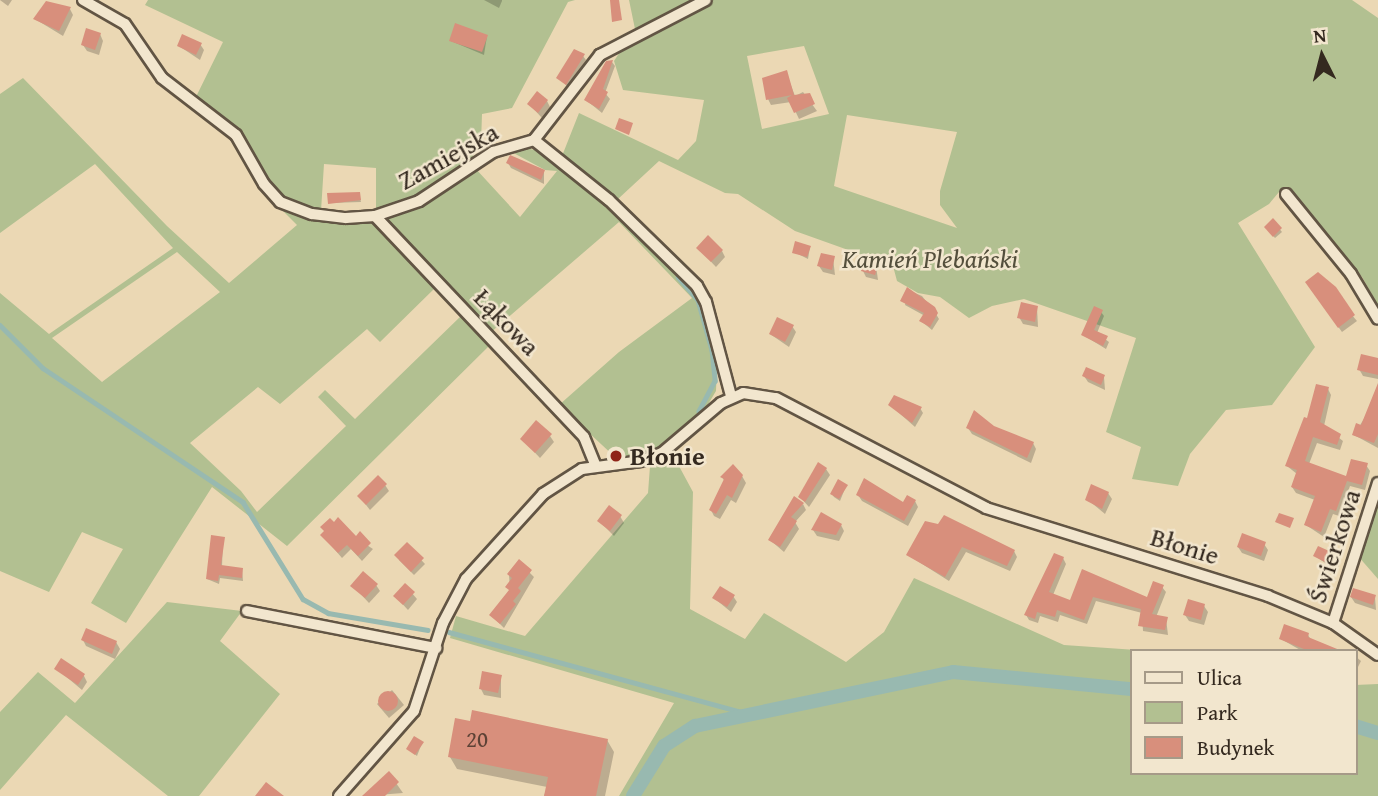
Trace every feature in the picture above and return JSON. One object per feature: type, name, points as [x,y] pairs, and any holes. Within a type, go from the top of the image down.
[{"type":"street","name":"Zamiejska","points":[[83,0],[125,24],[162,78],[236,135],[264,184],[281,202],[329,217],[376,216],[435,193],[493,152],[534,140],[600,55],[706,0]]},
{"type":"street","points":[[339,796],[414,711],[452,602],[479,562],[555,483],[596,466],[640,461],[662,453],[731,396],[706,302],[697,286],[609,200],[534,140]]},
{"type":"street","points":[[1286,194],[1351,274],[1378,319]]},
{"type":"street","name":"Łąkowa","points":[[376,216],[583,437],[596,466]]},
{"type":"street","name":"Błonie","points":[[731,396],[754,393],[776,398],[986,508],[1268,596],[1333,623],[1378,655]]},
{"type":"street","name":"Świerkowa","points":[[1333,623],[1378,484]]},
{"type":"street","points":[[247,611],[436,648]]},
{"type":"green space","points":[[148,0],[575,0],[568,2],[512,108],[482,114],[481,144],[469,162],[429,193],[376,211],[376,168],[324,164],[321,211],[305,207],[295,215],[334,223],[373,221],[436,287],[380,342],[367,329],[280,404],[258,387],[190,443],[241,491],[257,512],[346,426],[318,397],[325,390],[355,419],[462,315],[490,345],[287,546],[212,487],[126,623],[91,603],[123,549],[82,532],[49,592],[0,571],[0,293],[49,334],[173,248],[95,164],[0,233],[0,94],[23,78],[167,226],[229,283],[297,225],[274,202],[224,128],[191,107],[223,42],[145,5]],"holes":[[[177,252],[220,292],[102,382],[52,338]]]},
{"type":"green space","name":"Kamień Plebański","points":[[629,0],[1352,0],[1378,18],[1378,305],[1362,277],[1288,187],[1279,192],[1269,204],[1238,223],[1315,347],[1272,405],[1226,410],[1190,454],[1178,486],[1132,479],[1141,447],[1106,432],[1136,338],[1024,299],[992,306],[969,318],[940,297],[918,293],[897,281],[893,266],[795,231],[738,194],[725,193],[659,161],[618,199],[562,156],[579,113],[678,160],[696,141],[704,100],[623,90],[614,61],[635,29]],"holes":[[[804,46],[829,114],[762,129],[747,56]],[[847,115],[957,132],[940,191],[940,205],[957,228],[834,186]]]},
{"type":"green space","points":[[526,148],[539,151],[597,193],[694,290],[703,308],[717,365],[716,391],[704,411],[654,451],[616,458],[559,405],[619,352],[692,298],[619,222],[490,333],[382,218],[420,205],[475,168],[520,217],[557,171],[545,170],[508,150]]},
{"type":"green space","points":[[673,455],[693,492],[690,609],[745,639],[764,613],[846,662],[884,632],[914,578],[1064,645],[1130,650],[1130,775],[1357,775],[1357,685],[1378,684],[1378,796],[619,796],[674,703],[450,638],[456,616],[525,636],[648,493],[650,466]]},
{"type":"green space","points":[[1378,497],[1378,579],[1358,556]]},
{"type":"green space","points":[[167,602],[242,611],[220,641],[280,694],[199,796],[168,796],[66,715],[0,790],[0,712],[38,672],[75,703]]},
{"type":"building","points":[[610,0],[619,0],[622,20],[612,22]]},
{"type":"building","points":[[46,1],[71,7],[59,31],[33,19]]},
{"type":"building","points":[[455,23],[488,35],[482,52],[449,41]]},
{"type":"building","points":[[86,28],[101,33],[95,50],[81,45]]},
{"type":"building","points":[[182,34],[202,43],[196,55],[177,46]]},
{"type":"building","points":[[574,49],[585,54],[566,85],[556,78]]},
{"type":"building","points":[[613,60],[603,89],[608,92],[599,109],[584,100],[606,61]]},
{"type":"building","points":[[787,70],[794,95],[810,93],[815,104],[794,113],[787,98],[792,95],[766,100],[762,78]]},
{"type":"building","points":[[537,91],[548,100],[538,113],[527,104]]},
{"type":"building","points":[[619,118],[633,123],[629,135],[615,129]]},
{"type":"building","points":[[510,155],[545,170],[541,180],[506,163]]},
{"type":"building","points":[[360,192],[361,200],[328,204],[327,193]]},
{"type":"building","points":[[1273,218],[1282,228],[1273,237],[1264,227]]},
{"type":"building","points":[[708,235],[723,250],[711,262],[696,248]]},
{"type":"building","points":[[795,241],[811,246],[807,257],[792,253]]},
{"type":"building","points":[[821,253],[835,256],[832,270],[817,266]]},
{"type":"building","points":[[863,262],[878,265],[875,275],[861,271]]},
{"type":"building","points":[[1318,272],[1336,287],[1355,315],[1338,328],[1305,282]]},
{"type":"building","points":[[907,287],[935,307],[938,313],[930,327],[919,321],[924,313],[900,301]]},
{"type":"building","points":[[1021,302],[1038,306],[1035,322],[1017,318]]},
{"type":"building","points":[[1094,306],[1103,310],[1094,330],[1108,336],[1103,346],[1081,335]]},
{"type":"building","points":[[777,317],[794,325],[785,342],[769,334]]},
{"type":"building","points":[[1361,354],[1378,358],[1378,375],[1357,370]]},
{"type":"building","points":[[1086,367],[1105,375],[1101,385],[1082,376]]},
{"type":"building","points":[[1378,383],[1378,434],[1374,443],[1352,435],[1356,423],[1361,425]]},
{"type":"building","points":[[1316,384],[1329,387],[1320,422],[1341,434],[1337,445],[1313,437],[1305,461],[1346,476],[1351,459],[1368,463],[1362,485],[1347,481],[1336,511],[1330,509],[1321,532],[1304,525],[1315,496],[1291,487],[1297,470],[1285,466],[1304,417],[1307,418]]},
{"type":"building","points":[[894,395],[922,407],[912,423],[888,405]]},
{"type":"building","points":[[974,410],[994,426],[1034,442],[1027,458],[966,428]]},
{"type":"building","points":[[536,420],[552,434],[535,453],[520,439]]},
{"type":"building","points":[[818,462],[827,468],[805,502],[798,497]]},
{"type":"building","points":[[733,464],[743,475],[732,498],[727,495],[716,514],[709,510],[724,479],[720,477]]},
{"type":"building","points":[[378,475],[387,484],[366,505],[357,496]]},
{"type":"building","points":[[864,478],[903,502],[907,495],[916,500],[904,521],[856,495]]},
{"type":"building","points":[[838,479],[848,485],[839,499],[830,494]]},
{"type":"building","points":[[1091,484],[1109,492],[1102,509],[1085,500]]},
{"type":"building","points":[[794,496],[804,503],[791,517],[797,521],[780,547],[768,540]]},
{"type":"building","points":[[609,505],[622,515],[610,531],[597,521]]},
{"type":"building","points":[[821,512],[842,524],[836,535],[811,530]]},
{"type":"building","points":[[1279,513],[1294,518],[1290,528],[1275,522]]},
{"type":"building","points":[[944,515],[1015,550],[1007,566],[962,547],[945,577],[906,555],[925,521],[938,524]]},
{"type":"building","points":[[338,517],[356,536],[360,531],[371,543],[358,556],[347,545],[338,553],[320,535],[324,531],[320,527],[330,518],[334,522]]},
{"type":"building","points":[[1242,533],[1266,542],[1261,556],[1237,547]]},
{"type":"building","points":[[211,535],[225,537],[221,565],[243,568],[242,578],[219,575],[218,581],[206,579]]},
{"type":"building","points":[[407,542],[424,558],[411,572],[394,555]]},
{"type":"building","points":[[1318,546],[1338,555],[1333,566],[1313,556]]},
{"type":"building","points":[[1054,553],[1064,557],[1049,592],[1070,600],[1082,569],[1147,597],[1153,581],[1164,585],[1152,614],[1168,617],[1165,630],[1138,626],[1141,609],[1093,597],[1084,620],[1057,610],[1055,617],[1037,612],[1035,619],[1024,615]]},
{"type":"building","points":[[519,559],[532,570],[518,588],[521,591],[513,601],[516,604],[500,624],[489,615],[509,590],[505,587],[512,578],[507,574]]},
{"type":"building","points":[[363,571],[378,584],[365,598],[350,586]]},
{"type":"building","points":[[405,583],[415,592],[403,605],[393,596]]},
{"type":"building","points":[[720,586],[735,595],[727,607],[712,598]]},
{"type":"building","points":[[1353,588],[1376,595],[1373,605],[1350,597]]},
{"type":"building","points":[[1188,599],[1205,604],[1201,620],[1183,615]]},
{"type":"building","points":[[1284,624],[1309,633],[1308,637],[1337,649],[1304,649],[1279,639]]},
{"type":"building","points":[[86,628],[117,641],[112,654],[81,640]]},
{"type":"building","points":[[61,658],[85,674],[78,685],[54,669]]},
{"type":"building","points":[[482,671],[502,675],[498,693],[479,689]]},
{"type":"building","points":[[388,691],[395,694],[398,701],[395,708],[388,711],[381,708],[378,701],[381,694]]},
{"type":"building","points":[[472,710],[608,739],[596,796],[544,796],[548,777],[448,757],[455,718],[470,721]]},
{"type":"building","points":[[414,736],[424,742],[415,755],[406,749]]},
{"type":"building","points":[[389,771],[399,782],[385,796],[362,796]]},
{"type":"building","points":[[266,782],[284,796],[255,796]]},
{"type":"waterway","points":[[678,277],[698,300],[712,350],[715,381],[699,411]]},
{"type":"waterway","points":[[0,325],[43,368],[243,502],[303,599],[328,613],[428,630]]},
{"type":"waterway","points":[[449,632],[748,714]]},
{"type":"waterway","points":[[633,796],[664,746],[695,726],[953,672],[1130,689]]},
{"type":"waterway","points":[[1357,727],[1378,733]]},
{"type":"place","name":"Błonie","points":[[616,456]]}]
